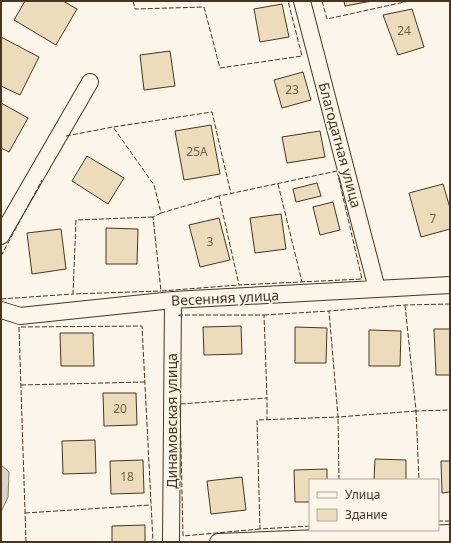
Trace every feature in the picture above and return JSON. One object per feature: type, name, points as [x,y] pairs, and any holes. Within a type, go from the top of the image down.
[{"type":"street","name":"Благодатная улица","points":[[302,1],[377,289]]},
{"type":"street","points":[[1,236],[90,82]]},
{"type":"street","name":"Весенняя улица","points":[[1,310],[20,316],[173,300],[450,285]]},
{"type":"street","name":"Динамовская улица","points":[[171,542],[173,300]]},
{"type":"street","points":[[218,542],[450,533]]},
{"type":"shaded area","points":[[1,465],[9,472],[8,497],[1,512]]},
{"type":"building","points":[[25,1],[63,1],[77,9],[56,45],[14,20]]},
{"type":"building","points":[[344,1],[372,1],[345,6]]},
{"type":"building","points":[[282,4],[289,37],[260,42],[254,9]]},
{"type":"building","points":[[412,9],[424,47],[398,55],[383,15]]},
{"type":"building","points":[[1,37],[39,57],[20,95],[1,86]]},
{"type":"building","points":[[170,51],[175,86],[144,90],[140,55]]},
{"type":"building","points":[[303,72],[311,100],[282,108],[274,80]]},
{"type":"building","points":[[1,103],[28,118],[9,152],[1,148]]},
{"type":"building","points":[[211,125],[220,174],[184,180],[175,131]]},
{"type":"building","points":[[320,131],[325,157],[287,163],[282,137]]},
{"type":"building","points":[[87,156],[124,178],[108,204],[72,181]]},
{"type":"building","points":[[317,183],[321,196],[296,202],[293,189]]},
{"type":"building","points":[[443,184],[450,208],[450,229],[421,237],[409,193]]},
{"type":"building","points":[[333,202],[340,230],[320,235],[313,207]]},
{"type":"building","points":[[281,214],[286,249],[255,253],[250,218]]},
{"type":"building","points":[[219,218],[230,260],[200,267],[189,225]]},
{"type":"building","points":[[106,228],[138,229],[137,264],[106,264]]},
{"type":"building","points":[[61,229],[66,269],[32,274],[27,233]]},
{"type":"building","points":[[241,326],[242,354],[204,355],[203,327]]},
{"type":"building","points":[[295,327],[327,328],[326,363],[295,363]]},
{"type":"building","points":[[434,329],[450,329],[450,375],[436,375]]},
{"type":"building","points":[[369,330],[401,331],[400,366],[369,366]]},
{"type":"building","points":[[60,333],[93,333],[94,366],[61,366]]},
{"type":"building","points":[[103,393],[136,393],[137,425],[104,426]]},
{"type":"building","points":[[95,440],[96,473],[63,474],[62,441]]},
{"type":"building","points":[[375,459],[406,460],[406,479],[374,479]]},
{"type":"building","points":[[143,460],[144,493],[111,494],[110,461]]},
{"type":"building","points":[[441,461],[450,461],[450,492],[442,493]]},
{"type":"building","points":[[327,469],[327,479],[309,479],[309,502],[295,502],[294,470]]},
{"type":"building","points":[[242,477],[246,510],[211,514],[207,481]]},
{"type":"building","points":[[145,525],[145,542],[112,542],[112,526]]},
{"type":"fence","points":[[133,1],[135,9],[204,7],[220,68],[302,56],[288,1]]},
{"type":"fence","points":[[322,1],[327,19],[409,1]]},
{"type":"fence","points":[[219,196],[161,213],[154,185],[113,127],[212,112],[231,194]]},
{"type":"fence","points":[[66,136],[113,127]]},
{"type":"fence","points":[[337,171],[362,279],[239,285],[219,196],[337,171]]},
{"type":"fence","points":[[1,256],[42,180]]},
{"type":"fence","points":[[278,184],[302,282]]},
{"type":"fence","points":[[161,213],[153,217],[161,291],[239,285]]},
{"type":"fence","points":[[153,217],[76,220],[73,294],[161,291]]},
{"type":"fence","points":[[1,299],[73,294]]},
{"type":"fence","points":[[416,411],[338,417],[329,311],[405,305],[450,304]]},
{"type":"fence","points":[[405,305],[416,411],[450,410]]},
{"type":"fence","points":[[264,315],[329,311]]},
{"type":"fence","points":[[179,316],[264,315],[267,398]]},
{"type":"fence","points":[[26,542],[19,327],[142,326],[153,542]]},
{"type":"fence","points":[[21,385],[145,382]]},
{"type":"fence","points":[[260,529],[183,536],[180,404],[267,398],[267,420]]},
{"type":"fence","points":[[415,411],[419,479]]},
{"type":"fence","points":[[309,526],[260,529],[257,420],[338,417]]},
{"type":"fence","points":[[339,417],[339,479]]},
{"type":"fence","points":[[25,513],[151,505]]},
{"type":"fence","points":[[439,521],[450,521]]}]
